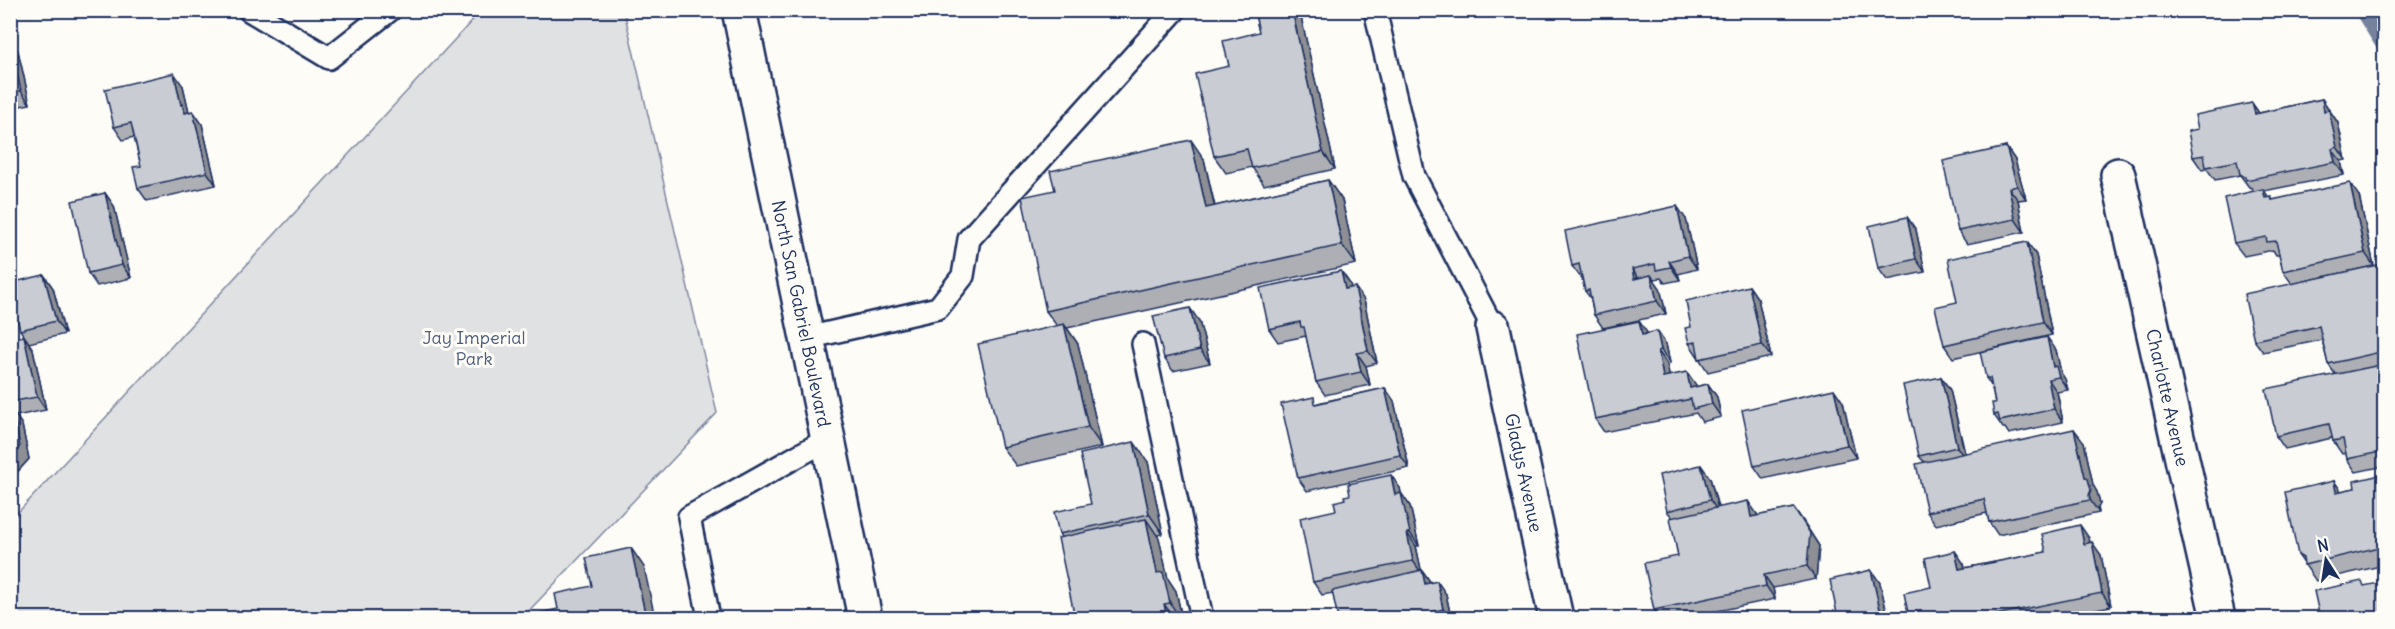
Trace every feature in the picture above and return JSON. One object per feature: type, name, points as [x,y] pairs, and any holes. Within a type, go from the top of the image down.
[{"type":"street","name":"North San Gabriel Boulevard","points":[[739,10],[865,618]]},
{"type":"street","name":"Charlotte Avenue","points":[[2118,176],[2218,618]]},
{"type":"street","name":"Gladys Avenue","points":[[1493,328],[1556,618]]},
{"type":"lane","points":[[249,10],[329,57],[390,10]]},
{"type":"lane","points":[[807,338],[938,308],[963,276],[969,239],[1175,10]]},
{"type":"lane","points":[[1375,10],[1414,176],[1493,328]]},
{"type":"lane","points":[[1143,344],[1202,618]]},
{"type":"lane","points":[[709,618],[689,517],[828,439]]},
{"type":"green space","name":"Jay Imperial Park","points":[[481,11],[624,11],[717,413],[522,618],[11,618],[11,520]]},
{"type":"building","points":[[1254,10],[1292,10],[1323,152],[1252,168],[1247,149],[1214,156],[1195,74],[1229,66],[1223,41],[1259,32]]},
{"type":"building","points":[[10,44],[21,91],[10,93]]},
{"type":"building","points":[[174,73],[185,113],[193,111],[207,172],[138,188],[133,167],[141,166],[131,123],[114,127],[105,89]]},
{"type":"building","points":[[2322,99],[2324,111],[2329,110],[2337,147],[2332,149],[2335,162],[2246,180],[2240,174],[2237,161],[2206,167],[2204,155],[2193,157],[2188,131],[2198,129],[2195,115],[2252,103],[2255,114]]},
{"type":"building","points":[[1191,140],[1206,208],[1328,180],[1342,245],[1046,311],[1022,197],[1055,190],[1050,171]]},
{"type":"building","points":[[2006,147],[2017,186],[2009,188],[2015,219],[1958,231],[1943,161]]},
{"type":"building","points":[[2350,183],[2365,253],[2283,271],[2276,241],[2267,242],[2266,237],[2234,243],[2224,198],[2263,189],[2265,198],[2271,197],[2272,200]]},
{"type":"building","points":[[105,193],[122,265],[88,273],[72,201]]},
{"type":"building","points":[[1677,206],[1688,256],[1669,261],[1671,267],[1656,270],[1655,264],[1632,269],[1634,279],[1651,275],[1657,301],[1594,315],[1589,290],[1585,291],[1579,264],[1572,266],[1565,231]]},
{"type":"building","points":[[1907,217],[1916,259],[1878,268],[1869,226]]},
{"type":"building","points":[[2027,242],[2043,322],[1944,345],[1935,307],[1957,302],[1948,259]]},
{"type":"building","points":[[2378,265],[2385,294],[2385,351],[2328,364],[2319,326],[2254,340],[2244,294]]},
{"type":"building","points":[[1341,271],[1345,289],[1355,287],[1368,351],[1357,353],[1361,372],[1316,382],[1304,327],[1301,327],[1300,322],[1269,329],[1260,288]]},
{"type":"building","points":[[44,275],[56,321],[20,330],[10,283]]},
{"type":"building","points":[[1749,286],[1762,345],[1699,359],[1696,342],[1689,343],[1685,328],[1691,327],[1686,301]]},
{"type":"building","points":[[1190,308],[1200,350],[1164,358],[1153,316]]},
{"type":"building","points":[[1639,321],[1642,335],[1657,331],[1663,377],[1687,372],[1690,388],[1708,384],[1712,404],[1693,409],[1691,399],[1595,419],[1577,334]]},
{"type":"building","points":[[1064,324],[1088,427],[1002,447],[978,344]]},
{"type":"building","points":[[24,336],[37,397],[10,402],[10,339]]},
{"type":"building","points":[[2047,337],[2053,367],[2056,366],[2059,377],[2048,379],[2054,409],[2000,421],[1998,414],[1994,415],[1992,403],[1995,403],[1990,378],[1986,378],[1980,352]]},
{"type":"building","points":[[2385,364],[2385,451],[2347,459],[2343,439],[2333,441],[2329,424],[2276,436],[2266,389]]},
{"type":"building","points":[[1941,377],[1957,447],[1919,456],[1903,385]]},
{"type":"building","points":[[1385,388],[1400,455],[1298,478],[1281,404],[1314,397],[1315,404]]},
{"type":"building","points":[[1834,389],[1847,445],[1754,466],[1742,410]]},
{"type":"building","points":[[13,412],[20,446],[10,457],[10,413]]},
{"type":"building","points":[[2074,429],[2085,477],[2088,479],[2091,490],[2090,500],[1989,522],[1984,499],[1927,512],[1916,464]]},
{"type":"building","points":[[1134,442],[1149,514],[1059,534],[1054,512],[1091,504],[1080,454]]},
{"type":"building","points":[[1701,465],[1710,500],[1667,511],[1659,475]]},
{"type":"building","points":[[2385,474],[2385,548],[2383,546],[2304,565],[2303,558],[2298,555],[2285,492],[2334,481],[2336,492],[2355,488],[2354,481]]},
{"type":"building","points":[[1391,475],[1395,495],[1401,493],[1410,533],[1407,533],[1413,561],[1313,582],[1300,518],[1336,510],[1334,502],[1350,495],[1348,484]]},
{"type":"building","points":[[1748,501],[1751,517],[1794,508],[1810,533],[1807,566],[1764,575],[1766,586],[1654,610],[1644,563],[1678,556],[1670,518]]},
{"type":"building","points":[[1146,519],[1157,573],[1163,572],[1170,603],[1164,604],[1167,618],[1075,618],[1058,538]]},
{"type":"building","points":[[2080,525],[2084,544],[2092,542],[2102,593],[1980,618],[1909,618],[1904,593],[1931,587],[1925,558],[1955,551],[1959,569],[2046,552],[2042,534]]},
{"type":"building","points":[[631,548],[646,618],[527,618],[527,616],[558,609],[555,594],[592,586],[586,558]]},
{"type":"building","points":[[1422,570],[1425,584],[1437,581],[1443,609],[1432,612],[1433,618],[1338,618],[1332,591]]},
{"type":"building","points":[[1871,570],[1881,614],[1861,618],[1838,618],[1830,580]]},
{"type":"building","points":[[2385,577],[2385,618],[2320,618],[2314,591],[2362,581],[2364,586],[2379,583],[2378,578]]},
{"type":"waterway","points":[[2361,10],[2384,47]]}]
